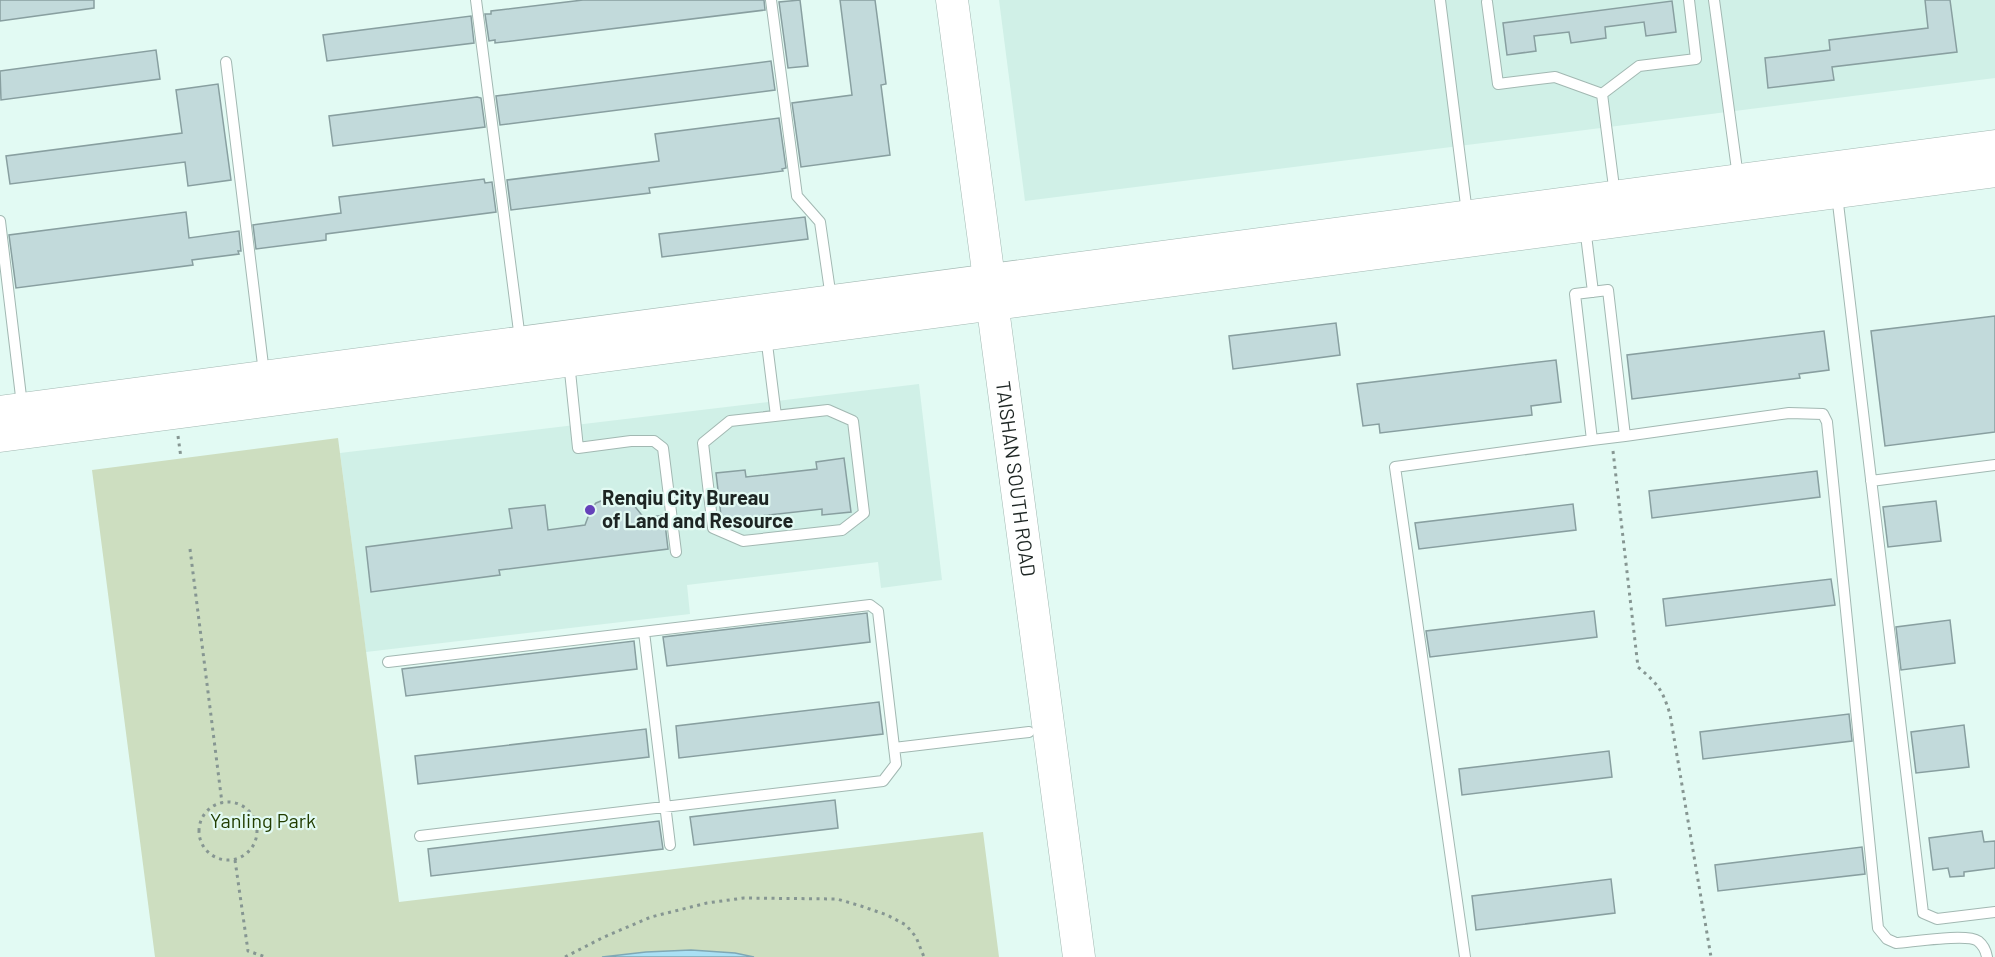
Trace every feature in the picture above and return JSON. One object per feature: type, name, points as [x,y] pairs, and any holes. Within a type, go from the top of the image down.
[{"type":"main road","name":"TAISHAN SOUTH ROAD","points":[[931,0],[981,294],[1079,957]]},
{"type":"main road","name":"TAISHAN SOUTH ROAD","points":[[952,0],[981,294],[1029,732],[1058,957]]},
{"type":"main road","points":[[0,436],[766,334],[981,294],[1468,216],[1995,146]]},
{"type":"main road","points":[[11,410],[832,301],[981,294],[1585,226],[1995,171]]},
{"type":"lane","points":[[476,0],[520,343]]},
{"type":"lane","points":[[771,0],[797,196],[820,222],[832,301]]},
{"type":"lane","points":[[1440,0],[1468,216]]},
{"type":"lane","points":[[1602,94],[1639,66],[1696,59],[1689,0]]},
{"type":"lane","points":[[1714,0],[1739,180]]},
{"type":"lane","points":[[1487,2],[1498,84],[1555,77],[1602,94]]},
{"type":"lane","points":[[226,62],[265,376]]},
{"type":"lane","points":[[1602,94],[1615,196]]},
{"type":"lane","points":[[1837,192],[1923,914],[1936,919],[1995,912]]},
{"type":"lane","points":[[0,221],[11,410]]},
{"type":"lane","points":[[1585,226],[1593,292]]},
{"type":"lane","points":[[1592,441],[1575,294],[1608,290],[1625,436]]},
{"type":"lane","points":[[766,334],[776,416]]},
{"type":"lane","points":[[568,361],[578,448],[631,441],[654,441],[663,448],[676,552]]},
{"type":"lane","points":[[828,410],[853,421],[864,513],[842,530],[743,542],[713,528],[703,443],[730,422],[776,416],[828,410]]},
{"type":"lane","points":[[1465,957],[1395,468],[1789,413],[1823,414],[1827,422],[1878,928],[1887,939],[1896,943],[1963,937],[1977,940],[1986,951],[1987,957]]},
{"type":"lane","points":[[1871,481],[1995,465]]},
{"type":"lane","points":[[388,662],[870,605],[878,611],[896,764],[883,781],[420,836]]},
{"type":"lane","points":[[644,632],[670,845]]},
{"type":"lane","points":[[894,748],[1029,732]]},
{"type":"path","points":[[1612,438],[1638,668],[1657,683],[1665,697],[1670,714],[1711,957]]},
{"type":"path","points":[[190,549],[222,803]]},
{"type":"path","points":[[230,802],[245,807],[251,812],[258,827],[255,844],[250,852],[235,860],[217,859],[203,848],[200,839],[199,831],[203,816],[208,810],[222,803],[230,802]]},
{"type":"path","points":[[235,860],[248,951],[266,957]]},
{"type":"path","points":[[566,957],[604,937],[651,917],[707,903],[744,898],[837,899],[861,906],[887,915],[906,925],[916,937],[924,957]]},
{"type":"shaded area","points":[[999,0],[1995,0],[1995,78],[1025,201]]},
{"type":"shaded area","points":[[919,384],[942,580],[881,588],[878,562],[687,585],[690,614],[366,652],[340,453]]},
{"type":"green space","name":"Yanling Park","points":[[338,438],[399,902],[983,832],[999,957],[155,957],[92,470]]},
{"type":"water","points":[[691,950],[735,953],[754,957],[602,957],[646,952]]},
{"type":"building","points":[[0,0],[94,0],[94,8],[0,21]]},
{"type":"building","points":[[583,0],[764,0],[765,10],[495,43],[495,40],[489,41],[485,14],[491,14],[491,11]]},
{"type":"building","points":[[800,0],[808,66],[788,68],[779,2]]},
{"type":"building","points":[[840,0],[875,0],[886,84],[881,85],[890,155],[801,167],[792,103],[852,95]]},
{"type":"building","points":[[1925,0],[1950,0],[1957,52],[1832,67],[1834,80],[1768,88],[1765,58],[1830,50],[1829,40],[1928,28]]},
{"type":"building","points":[[1672,1],[1676,32],[1646,36],[1644,22],[1605,27],[1606,38],[1571,43],[1569,32],[1534,36],[1536,51],[1507,55],[1503,23]]},
{"type":"building","points":[[471,16],[474,43],[327,61],[323,35]]},
{"type":"building","points":[[156,50],[160,79],[1,100],[0,71]]},
{"type":"building","points":[[771,61],[775,90],[500,125],[496,96]]},
{"type":"building","points":[[218,84],[231,180],[188,186],[185,162],[10,184],[6,156],[182,133],[176,90]]},
{"type":"building","points":[[481,98],[485,127],[333,146],[329,116]]},
{"type":"building","points":[[779,118],[786,168],[782,169],[783,171],[649,188],[650,193],[511,210],[507,180],[659,161],[655,134]]},
{"type":"building","points":[[484,179],[485,183],[492,182],[496,212],[326,234],[326,240],[256,249],[253,225],[341,213],[339,197]]},
{"type":"building","points":[[186,212],[189,238],[239,231],[241,251],[238,251],[239,254],[192,260],[193,265],[16,288],[9,235]]},
{"type":"building","points":[[805,217],[808,239],[662,257],[659,234]]},
{"type":"building","points":[[1995,316],[1995,432],[1885,446],[1871,331]]},
{"type":"building","points":[[1336,323],[1340,355],[1233,369],[1229,336]]},
{"type":"building","points":[[1824,331],[1829,370],[1799,374],[1800,378],[1632,399],[1627,355]]},
{"type":"building","points":[[1556,360],[1561,402],[1531,406],[1532,415],[1380,433],[1379,424],[1363,426],[1357,384]]},
{"type":"building","points":[[844,458],[851,512],[822,515],[822,509],[751,517],[752,523],[728,526],[722,524],[716,473],[745,470],[746,477],[817,469],[816,462]]},
{"type":"building","points":[[1817,471],[1820,497],[1652,518],[1649,491]]},
{"type":"building","points":[[611,497],[627,499],[644,518],[664,515],[668,549],[499,570],[500,575],[371,592],[366,547],[512,528],[509,509],[545,505],[548,530],[585,525],[596,503]]},
{"type":"building","points":[[1936,501],[1941,541],[1888,547],[1883,507]]},
{"type":"building","points":[[1573,504],[1576,530],[1419,549],[1415,523]]},
{"type":"building","points":[[1831,579],[1835,605],[1666,626],[1663,599]]},
{"type":"building","points":[[1594,611],[1597,637],[1430,657],[1426,631]]},
{"type":"building","points":[[867,613],[870,642],[667,666],[663,637]]},
{"type":"building","points":[[1950,620],[1955,663],[1901,670],[1896,627]]},
{"type":"building","points":[[634,641],[637,669],[406,696],[402,669]]},
{"type":"building","points":[[879,702],[883,734],[679,758],[676,726]]},
{"type":"building","points":[[1849,714],[1852,741],[1703,759],[1700,732]]},
{"type":"building","points":[[1964,725],[1969,767],[1916,773],[1911,732]]},
{"type":"building","points":[[646,729],[649,757],[418,784],[415,756]]},
{"type":"building","points":[[1609,751],[1612,777],[1462,795],[1459,769]]},
{"type":"building","points":[[835,800],[838,828],[694,845],[690,817]]},
{"type":"building","points":[[659,821],[663,849],[431,876],[428,849]]},
{"type":"building","points":[[1982,831],[1984,842],[1995,841],[1995,868],[1964,872],[1964,876],[1950,877],[1948,868],[1933,870],[1929,838]]},
{"type":"building","points":[[1862,847],[1865,874],[1718,891],[1715,865]]},
{"type":"building","points":[[1611,879],[1615,913],[1476,930],[1472,896]]},
{"type":"place","name":"Renqiu City Bureau of Land and Resource","points":[[590,510]]}]
